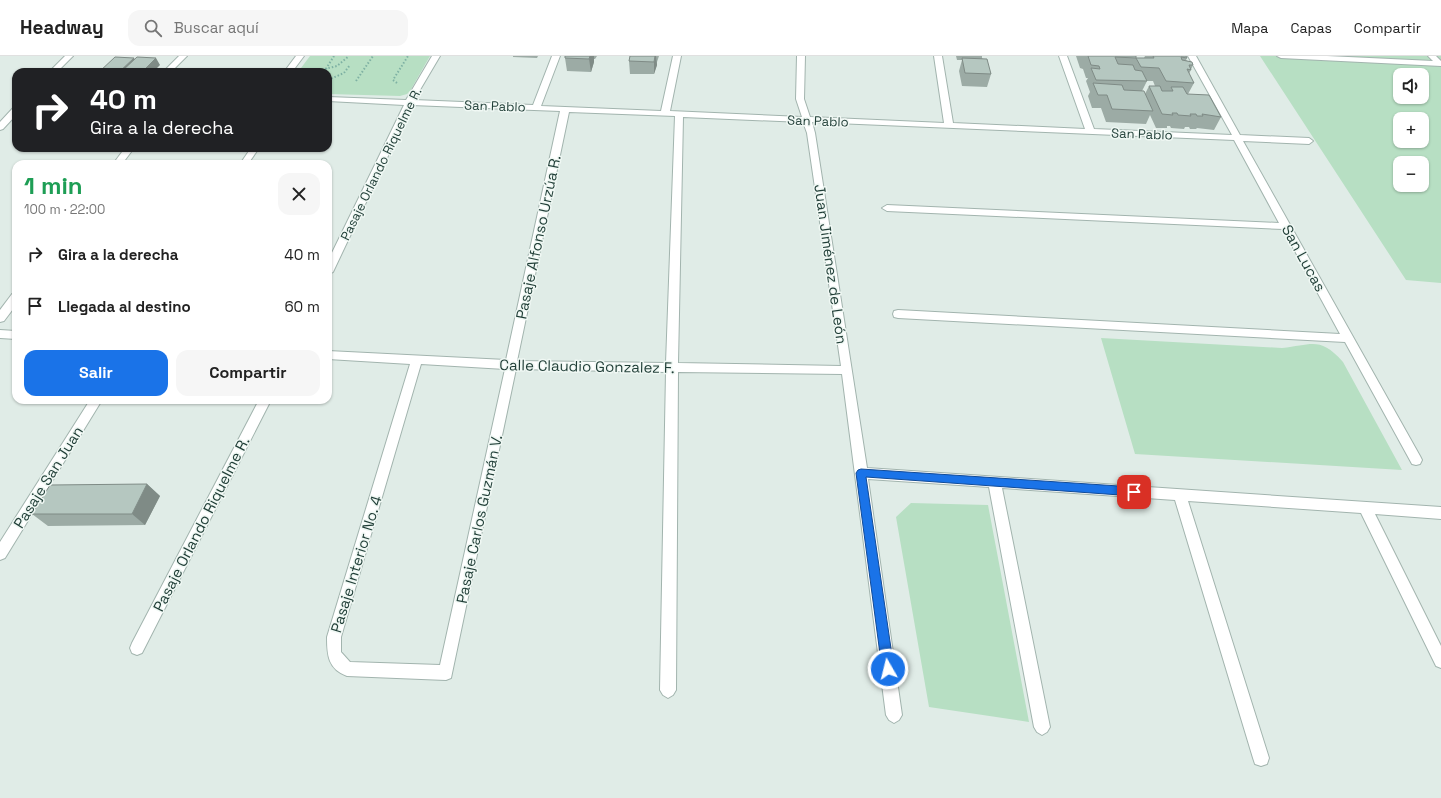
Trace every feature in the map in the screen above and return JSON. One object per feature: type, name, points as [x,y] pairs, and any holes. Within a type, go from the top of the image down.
[{"type":"street","points":[[57,68],[69,56]]},
{"type":"street","points":[[171,68],[183,56]]},
{"type":"street","points":[[291,68],[300,56]]},
{"type":"street","name":"Pasaje Orlando Riquelme R.","points":[[332,264],[409,102],[436,56]]},
{"type":"street","points":[[536,108],[556,56]]},
{"type":"street","points":[[665,113],[677,56]]},
{"type":"street","name":"Juan Jiménez de León","points":[[801,56],[800,99],[812,134],[847,370],[894,714]]},
{"type":"street","points":[[938,56],[950,126]]},
{"type":"street","points":[[1063,56],[1090,132]]},
{"type":"street","name":"San Lucas","points":[[1192,56],[1416,460]]},
{"type":"street","points":[[1281,56],[1439,64],[1432,56]]},
{"type":"street","name":"San Pablo","points":[[332,99],[1309,141]]},
{"type":"street","name":"Pasaje Alfonso Urzúa R.","points":[[512,365],[565,109]]},
{"type":"street","points":[[0,127],[12,114]]},
{"type":"street","points":[[668,690],[672,367],[679,114]]},
{"type":"street","points":[[120,160],[127,152]]},
{"type":"street","points":[[887,208],[1287,226]]},
{"type":"street","points":[[0,318],[12,302]]},
{"type":"street","points":[[898,314],[1349,338]]},
{"type":"street","points":[[0,334],[12,335]]},
{"type":"street","name":"Calle Claudio Gonzalez F.","points":[[332,355],[512,365],[847,370]]},
{"type":"street","name":"Pasaje Interior No. 4","points":[[417,360],[334,637],[334,655],[347,669],[446,673]]},
{"type":"street","name":"Pasaje Carlos Guzmán V.","points":[[446,673],[512,365]]},
{"type":"street","name":"Pasaje San Juan","points":[[0,554],[94,404]]},
{"type":"street","name":"Pasaje Orlando Riquelme R.","points":[[137,648],[263,404]]},
{"type":"street","points":[[861,473],[1441,513]]},
{"type":"street","points":[[994,482],[1042,727]]},
{"type":"street","points":[[1180,495],[1261,758]]},
{"type":"street","points":[[1365,508],[1441,661]]},
{"type":"path","points":[[326,68],[334,56]]},
{"type":"path","points":[[329,68],[337,66],[349,56]]},
{"type":"path","points":[[356,82],[373,56]]},
{"type":"path","points":[[332,79],[342,75],[347,71],[350,65]]},
{"type":"green space","points":[[310,56],[430,56],[410,91],[407,94],[400,96],[332,94],[332,68],[301,68]]},
{"type":"green space","points":[[1260,56],[1441,56],[1441,283],[1406,280]]},
{"type":"green space","points":[[1101,338],[1282,348],[1308,344],[1322,345],[1328,348],[1343,362],[1402,470],[1135,454]]},
{"type":"green space","points":[[911,503],[988,505],[1029,722],[929,707],[896,517]]},
{"type":"building","points":[[565,56],[590,56],[589,59],[565,58]]},
{"type":"building","points":[[630,56],[655,56],[654,62],[629,61]]},
{"type":"building","points":[[1088,56],[1136,56],[1136,58],[1115,57],[1118,64],[1133,65],[1135,70],[1142,71],[1147,81],[1096,80],[1091,68],[1100,69],[1099,66],[1091,65]]},
{"type":"building","points":[[1153,56],[1186,56],[1187,58],[1181,57],[1182,60],[1192,62],[1193,65],[1189,65],[1191,70],[1187,69],[1194,83],[1166,81],[1159,68],[1141,67],[1136,58],[1154,58]]},
{"type":"building","points":[[115,57],[134,58],[123,68],[103,68]]},
{"type":"building","points":[[137,57],[156,58],[146,68],[125,68]]},
{"type":"building","points":[[962,58],[987,59],[991,74],[965,73]]},
{"type":"building","points":[[1093,83],[1122,85],[1124,90],[1144,91],[1153,111],[1112,109],[1107,95],[1098,95]]},
{"type":"building","points":[[1149,86],[1160,86],[1162,91],[1173,91],[1171,87],[1183,87],[1187,94],[1209,95],[1221,117],[1202,114],[1203,116],[1197,116],[1196,114],[1190,114],[1191,116],[1178,115],[1177,113],[1172,113],[1173,115],[1162,114]]},
{"type":"building","points":[[147,484],[132,514],[32,514],[50,485]]},
{"type":"route","points":[[888,669],[861,473],[1134,492]]}]
